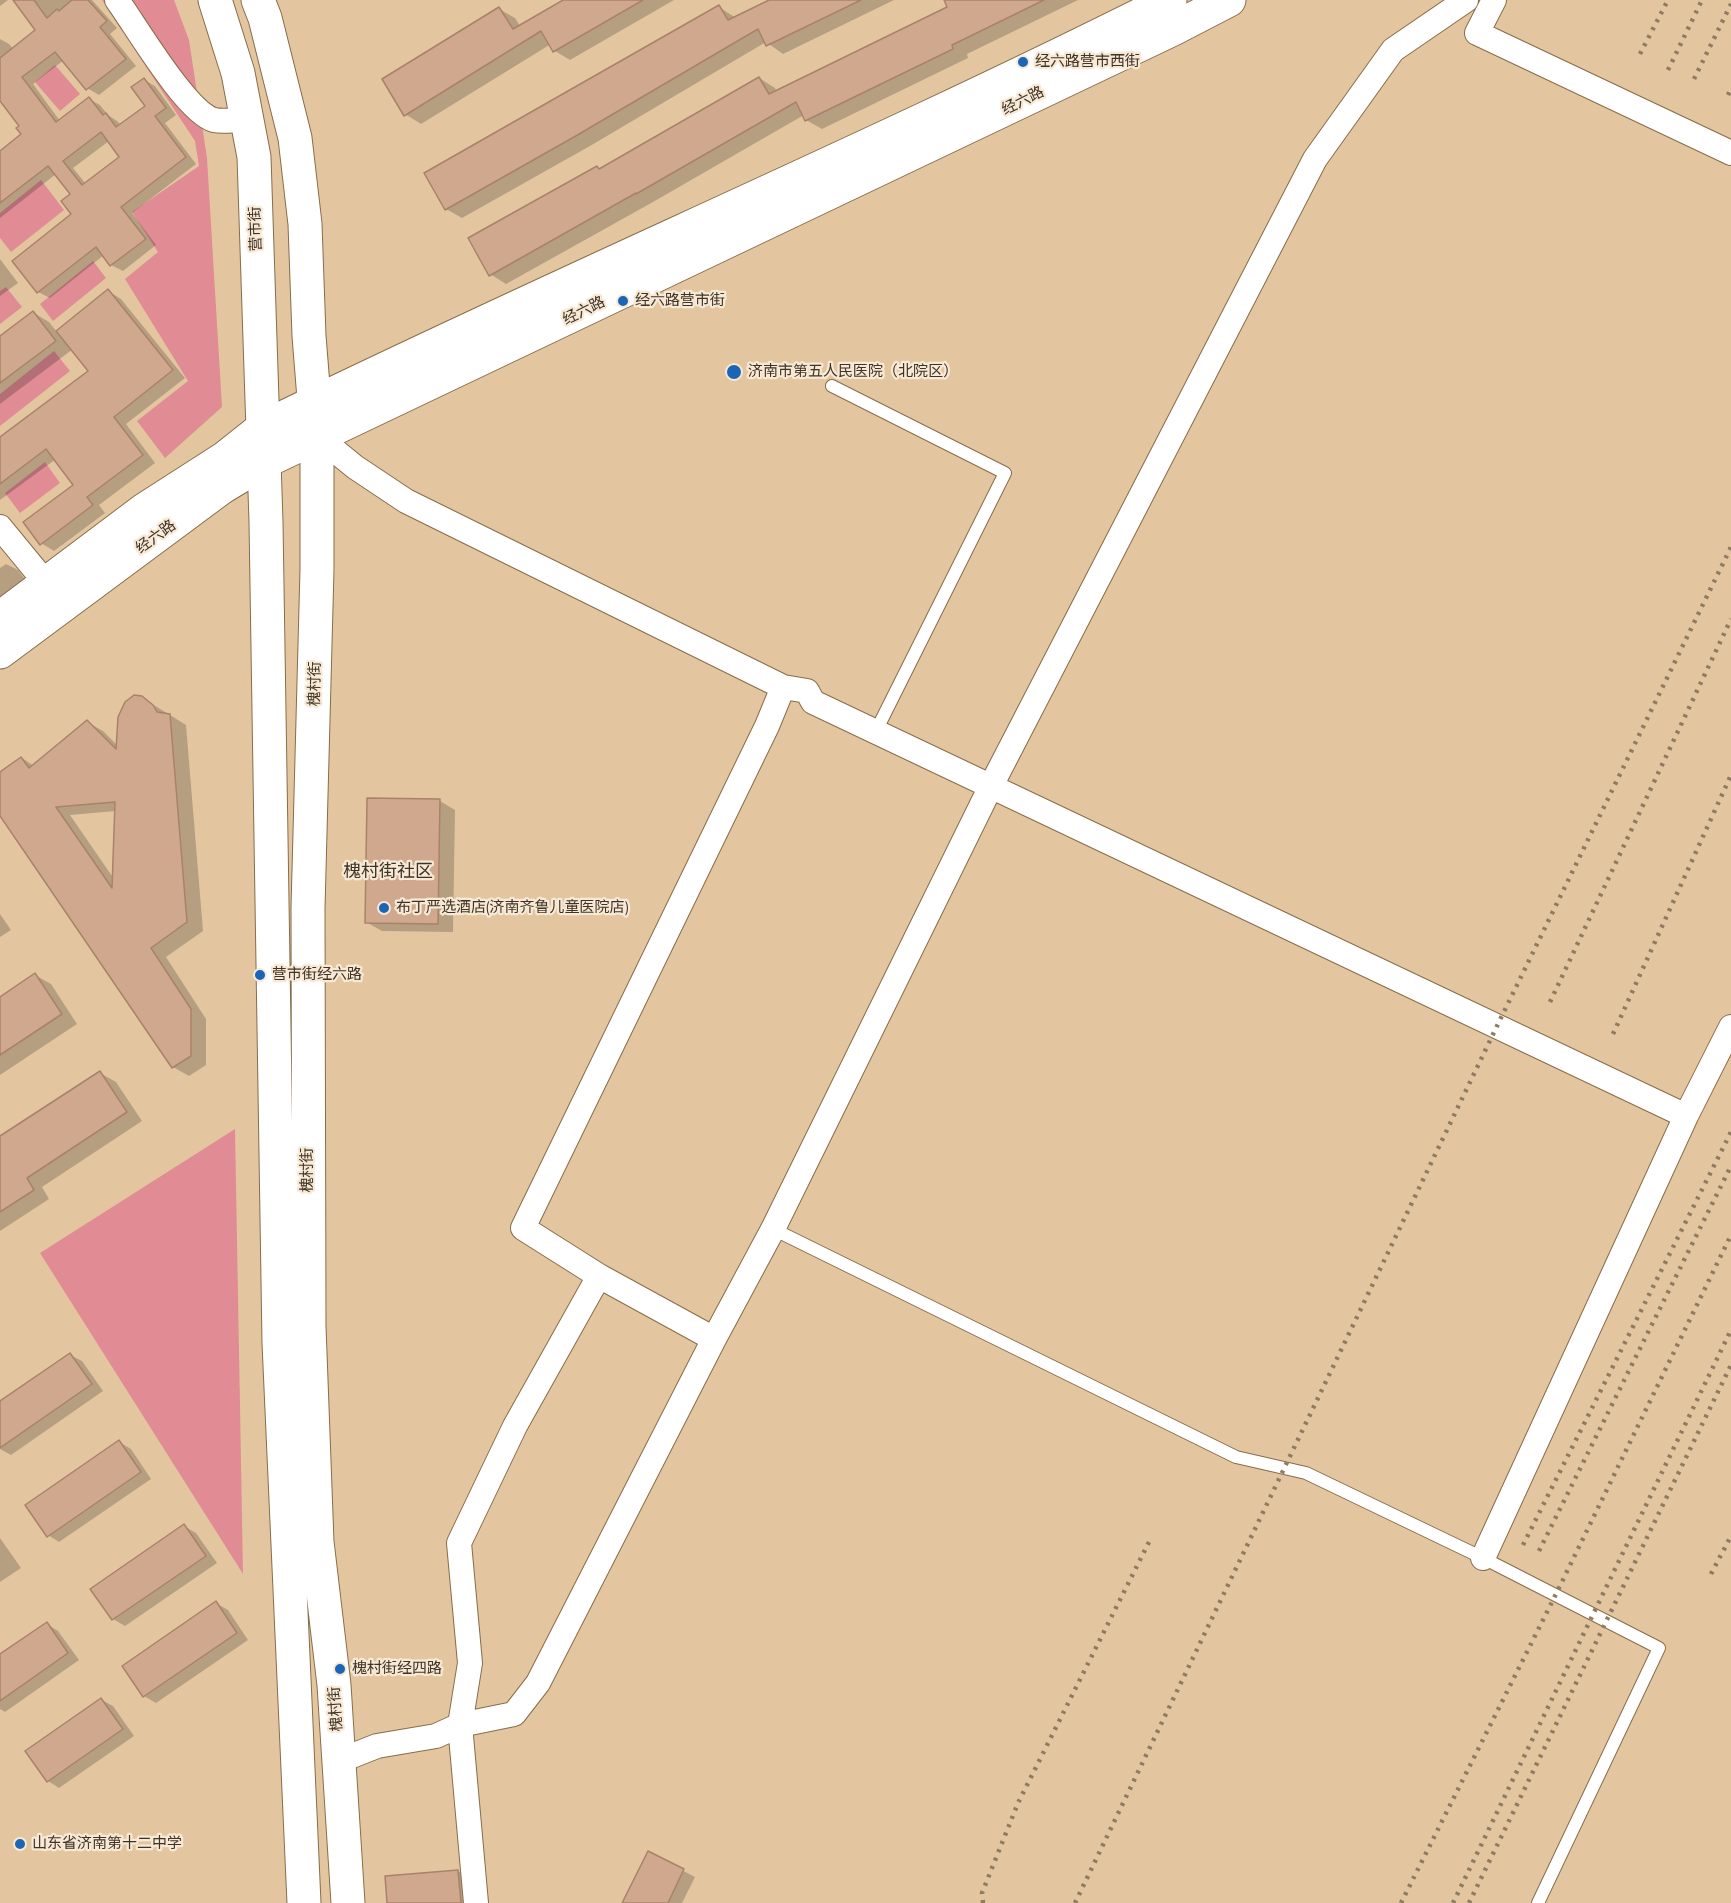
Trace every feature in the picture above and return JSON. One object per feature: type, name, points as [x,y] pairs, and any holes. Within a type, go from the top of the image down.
[{"type":"main road","name":"营市街","points":[[214,0],[238,73],[254,157],[264,462]]},
{"type":"main road","points":[[258,0],[265,18],[295,138],[305,225],[309,336],[317,436]]},
{"type":"main road","name":"经六路","points":[[0,618],[144,510],[225,458],[264,427],[912,125],[1069,51],[1170,0]]},
{"type":"main road","name":"经六路","points":[[0,652],[221,488],[264,462],[1173,29],[1229,0]]},
{"type":"main road","name":"槐村街","points":[[317,436],[317,569],[308,908],[309,1326],[317,1542],[334,1685],[348,1903]]},
{"type":"main road","points":[[264,462],[279,1343],[304,1903]]},
{"type":"street","points":[[117,0],[178,89],[206,117],[216,121],[247,119]]},
{"type":"street","points":[[339,1761],[377,1746],[436,1736],[460,1725],[514,1714],[538,1683],[714,1339],[773,1229],[990,786],[1315,159],[1393,50],[1466,0]]},
{"type":"street","points":[[1494,0],[1477,33],[1731,153]]},
{"type":"street","points":[[317,436],[355,467],[406,501],[783,687],[807,691],[813,702],[1686,1116]]},
{"type":"street","points":[[0,527],[46,584]]},
{"type":"street","points":[[714,1339],[599,1276],[523,1227],[767,726],[783,687]]},
{"type":"street","points":[[1483,1558],[1686,1116],[1731,1027]]},
{"type":"street","points":[[476,1903],[460,1725],[470,1662],[459,1543],[515,1426],[599,1276]]},
{"type":"lane","points":[[831,386],[1005,472],[876,731]]},
{"type":"lane","points":[[773,1229],[1236,1457],[1305,1473],[1483,1558],[1659,1648],[1538,1903]]},
{"type":"shaded area","points":[[102,0],[174,0],[189,40],[207,158],[222,407],[165,458],[137,421],[188,381],[125,279],[158,252],[132,212],[199,166],[195,141]]},
{"type":"shaded area","points":[[55,65],[80,94],[60,111],[35,82]]},
{"type":"shaded area","points":[[41,180],[64,210],[11,252],[0,238],[0,213]]},
{"type":"shaded area","points":[[93,261],[106,278],[53,321],[40,304]]},
{"type":"shaded area","points":[[6,287],[22,307],[0,324],[0,291]]},
{"type":"shaded area","points":[[54,351],[70,371],[0,426],[0,394]]},
{"type":"shaded area","points":[[45,462],[60,483],[20,513],[5,493]]},
{"type":"shaded area","points":[[235,1129],[243,1574],[40,1253]]},
{"type":"building","points":[[13,0],[34,0],[47,18],[72,0],[88,0],[107,21],[100,27],[126,59],[86,90],[55,52],[22,77],[56,122],[89,97],[103,115],[106,113],[116,127],[145,106],[131,87],[144,78],[166,108],[155,116],[186,157],[121,207],[146,239],[110,266],[96,247],[37,293],[12,261],[71,214],[61,201],[70,194],[48,166],[0,203],[0,151],[21,134],[16,128],[19,126],[0,101],[0,58],[35,30]],"holes":[[[101,132],[119,157],[82,185],[63,161]]]},
{"type":"building","points":[[563,0],[643,0],[553,52],[541,31],[404,116],[382,79],[499,7],[513,29]]},
{"type":"building","points":[[769,0],[861,0],[766,46],[758,29],[445,210],[424,173],[719,5],[728,20]]},
{"type":"building","points":[[944,0],[1044,0],[952,45],[953,49],[805,121],[796,102],[489,276],[468,238],[597,166],[599,169],[759,77],[769,94],[947,7]]},
{"type":"building","points":[[108,289],[173,370],[114,417],[143,455],[87,497],[93,505],[40,545],[23,522],[73,485],[46,449],[0,484],[0,437],[88,371],[56,331]]},
{"type":"building","points":[[33,311],[56,341],[0,383],[0,336]]},
{"type":"building","points":[[134,695],[142,696],[153,705],[157,712],[170,714],[187,922],[151,948],[191,1009],[191,1056],[172,1068],[0,816],[0,772],[21,757],[29,768],[87,720],[116,749],[118,717],[125,702]],"holes":[[[115,802],[112,888],[56,807]]]},
{"type":"building","points":[[367,798],[440,799],[438,924],[365,923]]},
{"type":"building","points":[[35,973],[62,1014],[0,1055],[0,997]]},
{"type":"building","points":[[100,1071],[127,1112],[27,1178],[34,1190],[0,1212],[0,1136]]},
{"type":"building","points":[[70,1353],[92,1384],[0,1448],[0,1401]]},
{"type":"building","points":[[119,1440],[141,1472],[47,1537],[25,1505]]},
{"type":"building","points":[[184,1524],[206,1556],[112,1620],[90,1589]]},
{"type":"building","points":[[216,1601],[237,1633],[143,1697],[122,1666]]},
{"type":"building","points":[[47,1622],[68,1653],[0,1701],[0,1654]]},
{"type":"building","points":[[101,1698],[123,1729],[47,1782],[25,1751]]},
{"type":"building","points":[[648,1851],[684,1869],[668,1903],[622,1903]]},
{"type":"building","points":[[458,1870],[461,1903],[387,1903],[385,1876]]},
{"type":"railway","points":[[1640,54],[1668,0]]},
{"type":"railway","points":[[1668,70],[1702,0]]},
{"type":"railway","points":[[1694,79],[1731,4]]},
{"type":"railway","points":[[1728,95],[1731,89]]},
{"type":"railway","points":[[1075,1903],[1497,1026],[1731,547]]},
{"type":"railway","points":[[1550,1002],[1731,619]]},
{"type":"railway","points":[[1613,1034],[1731,775]]},
{"type":"railway","points":[[1523,1545],[1731,1132]]},
{"type":"railway","points":[[1539,1551],[1731,1166]]},
{"type":"railway","points":[[1401,1903],[1556,1594],[1731,1235]]},
{"type":"railway","points":[[1453,1903],[1731,1330]]},
{"type":"railway","points":[[1469,1903],[1731,1365]]},
{"type":"railway","points":[[1711,1574],[1731,1536]]},
{"type":"railway","points":[[983,1903],[982,1893],[1018,1803],[1149,1542]]},
{"type":"place","name":"经六路营市西街","points":[[1023,62]]},
{"type":"place","name":"经六路营市街","points":[[623,301]]},
{"type":"place","name":"济南市第五人民医院（北院区）","points":[[734,372]]},
{"type":"place","name":"布丁严选酒店(济南齐鲁儿童医院店)","points":[[384,908]]},
{"type":"place","name":"营市街经六路","points":[[260,975]]},
{"type":"place","name":"槐村街经四路","points":[[340,1669]]},
{"type":"place","name":"山东省济南第十二中学","points":[[20,1844]]},
{"type":"district","name":"槐村街社区","points":[[388,872]]}]
